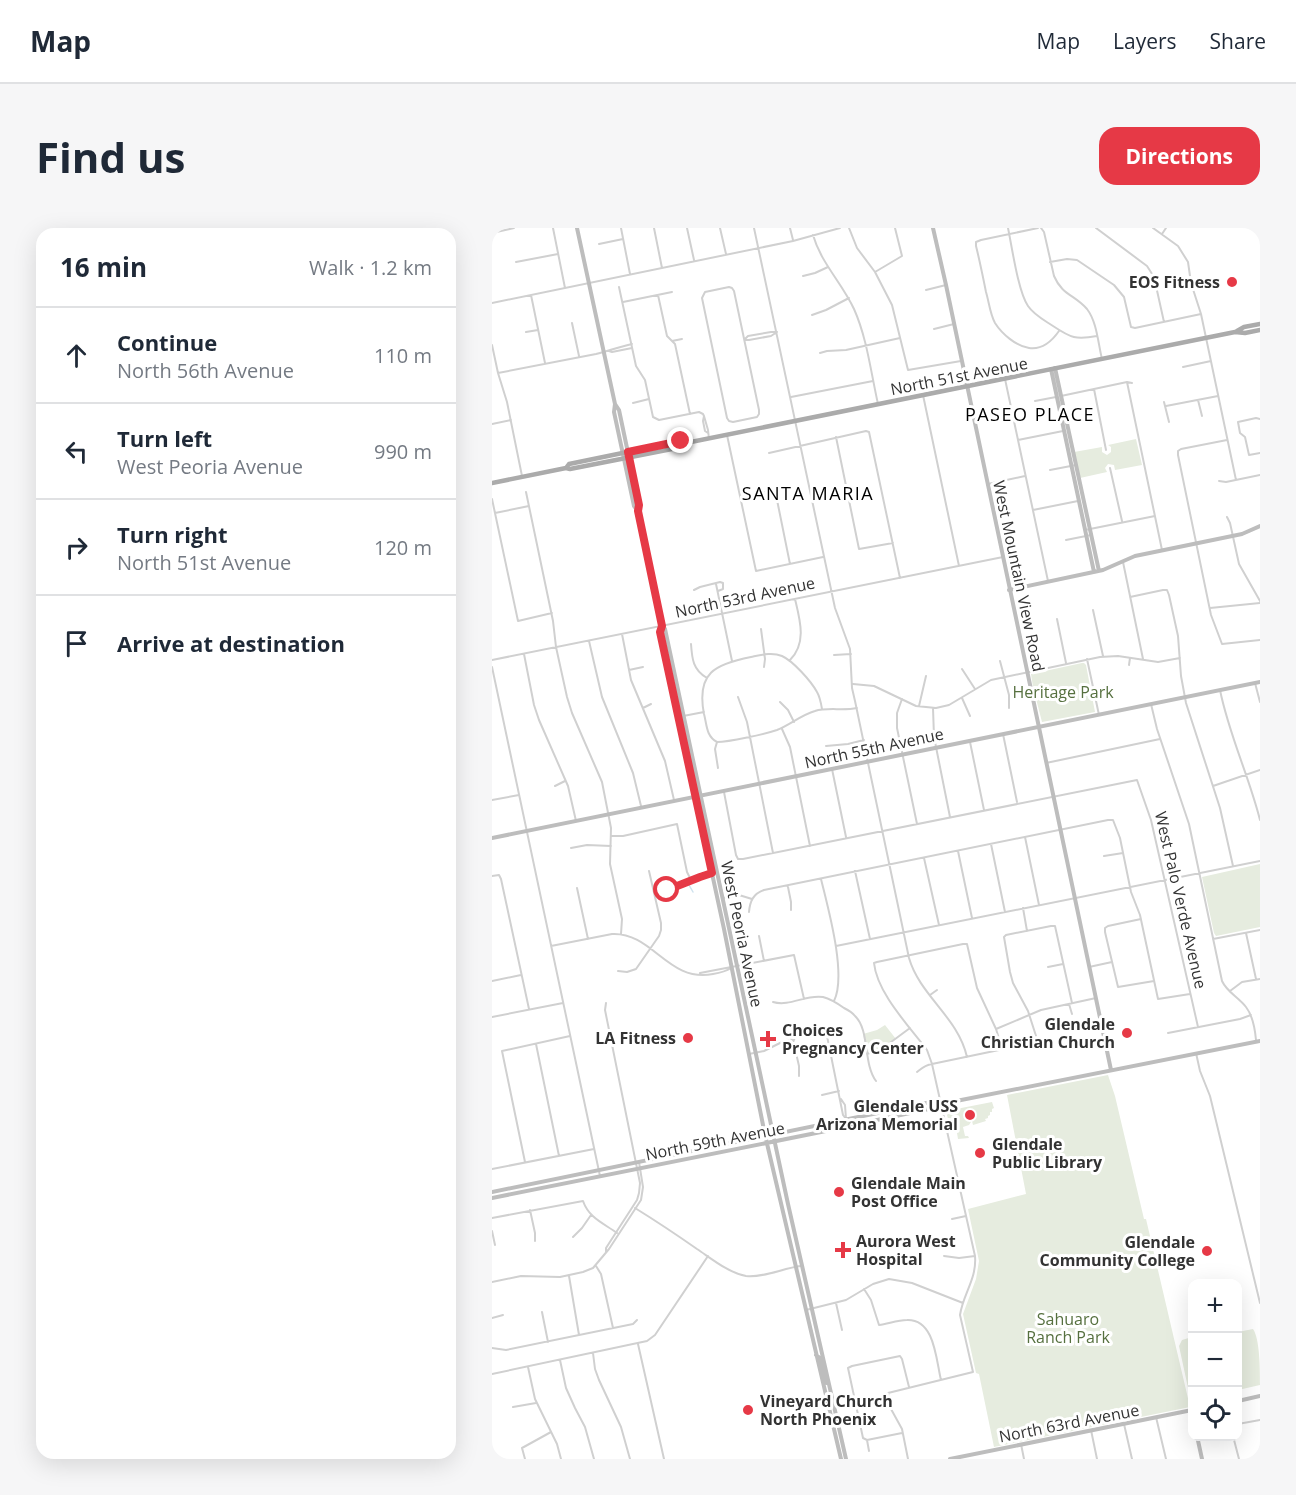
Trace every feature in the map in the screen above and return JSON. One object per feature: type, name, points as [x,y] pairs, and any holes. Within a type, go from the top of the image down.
[{"type":"main road","name":"West Peoria Avenue","points":[[578,228],[606,351],[615,404],[619,410],[634,506],[638,511],[662,626],[665,629],[698,797],[846,1459]]},
{"type":"main road","name":"West Mountain View Road","points":[[933,228],[1111,1070]]},
{"type":"main road","name":"North 51st Avenue","points":[[492,483],[566,468],[570,470],[626,455],[682,447],[687,443],[1235,332],[1244,327],[1260,324]]},
{"type":"main road","name":"North 51st Avenue","points":[[1235,332],[1260,330]]},
{"type":"main road","points":[[1053,369],[1096,571]]},
{"type":"main road","points":[[1010,590],[1096,571],[1135,556],[1233,536],[1260,526]]},
{"type":"main road","name":"North 55th Avenue","points":[[492,838],[1258,683]]},
{"type":"main road","name":"West Peoria Avenue","points":[[698,797],[730,968],[765,1135],[841,1459]]},
{"type":"main road","name":"North 59th Avenue","points":[[492,1192],[639,1168],[775,1142],[938,1107],[941,1104],[1258,1041]]},
{"type":"main road","name":"North 59th Avenue","points":[[492,1198],[599,1173],[637,1161],[936,1101],[941,1104]]},
{"type":"main road","points":[[821,1132],[846,1119]]},
{"type":"main road","points":[[781,1204],[788,1202]]},
{"type":"main road","points":[[816,1355],[820,1358],[830,1389]]},
{"type":"main road","points":[[1242,1400],[1260,1396]]},
{"type":"main road","name":"North 63rd Avenue","points":[[953,1459],[1188,1411]]},
{"type":"main road","points":[[1198,1441],[1202,1459]]},
{"type":"street","points":[[492,232],[514,228]]},
{"type":"street","points":[[553,228],[565,288]]},
{"type":"street","points":[[621,228],[630,274]]},
{"type":"street","points":[[654,228],[662,268]]},
{"type":"street","points":[[687,228],[694,261]]},
{"type":"street","points":[[720,228],[726,254]]},
{"type":"street","points":[[754,228],[836,613],[851,654],[856,708],[909,955],[916,976],[960,1035],[967,1057]]},
{"type":"street","points":[[790,228],[793,241]]},
{"type":"street","points":[[492,303],[793,241],[828,229],[840,228]]},
{"type":"street","points":[[849,228],[856,248],[875,272],[892,305],[908,370],[962,361]]},
{"type":"street","points":[[875,272],[902,255],[895,228]]},
{"type":"street","points":[[1008,228],[1026,304],[1034,313],[1059,331],[1075,338],[1097,336]]},
{"type":"street","points":[[1059,331],[1052,340],[1033,348],[1021,345],[1004,334],[996,324],[989,306],[976,242],[1040,228],[1044,232],[1054,276],[1060,287],[1091,315],[1102,359]]},
{"type":"street","points":[[1096,228],[1147,266],[1154,277],[1164,322]]},
{"type":"street","points":[[1153,228],[1178,246],[1188,262],[1236,480]]},
{"type":"street","points":[[1162,234],[1166,228]]},
{"type":"street","points":[[813,235],[819,252],[849,298],[859,322],[878,404]]},
{"type":"street","points":[[599,244],[623,239]]},
{"type":"street","points":[[516,262],[558,254]]},
{"type":"street","points":[[1050,262],[1077,260],[1113,285],[1124,297],[1131,327],[1201,314]]},
{"type":"street","points":[[803,276],[828,267]]},
{"type":"street","points":[[926,290],[946,285]]},
{"type":"street","points":[[619,287],[636,366],[645,380],[653,417],[659,420],[699,412],[704,416],[709,439]]},
{"type":"street","points":[[732,288],[744,339],[759,414],[757,417],[733,422],[729,421],[725,407],[702,298],[705,292],[732,288]]},
{"type":"street","points":[[623,302],[672,292]]},
{"type":"street","points":[[658,295],[667,336],[675,344],[690,414]]},
{"type":"street","points":[[531,296],[546,364]]},
{"type":"street","points":[[812,315],[849,298]]},
{"type":"street","points":[[572,324],[579,357]]},
{"type":"street","points":[[934,328],[954,324]]},
{"type":"street","points":[[992,326],[996,324]]},
{"type":"street","points":[[526,332],[538,330]]},
{"type":"street","points":[[744,339],[748,336],[777,333]]},
{"type":"street","points":[[820,353],[846,350],[900,338]]},
{"type":"street","points":[[672,341],[682,339]]},
{"type":"street","points":[[498,373],[632,344]]},
{"type":"street","points":[[492,345],[507,402],[522,477]]},
{"type":"street","points":[[1019,350],[1021,345]]},
{"type":"street","points":[[606,351],[633,348]]},
{"type":"street","points":[[1184,367],[1211,361]]},
{"type":"street","points":[[1005,379],[1047,581]]},
{"type":"street","points":[[791,397],[873,381]]},
{"type":"street","points":[[1035,401],[1127,382],[1132,383]]},
{"type":"street","points":[[1127,382],[1162,550]]},
{"type":"street","points":[[1094,389],[1106,450]]},
{"type":"street","points":[[923,395],[958,566]]},
{"type":"street","points":[[1166,406],[1218,396]]},
{"type":"street","points":[[633,402],[649,399]]},
{"type":"street","points":[[1198,400],[1202,416]]},
{"type":"street","points":[[1164,402],[1169,422]]},
{"type":"street","points":[[1260,420],[1256,418],[1238,422],[1240,433],[1245,437],[1249,455],[1260,453]]},
{"type":"street","points":[[492,424],[511,420]]},
{"type":"street","points":[[1018,440],[1066,430]]},
{"type":"street","points":[[769,453],[836,437],[869,432],[900,578]]},
{"type":"street","points":[[727,435],[756,571],[825,557]]},
{"type":"street","points":[[836,437],[859,549],[893,543]]},
{"type":"street","points":[[1227,440],[1181,449],[1178,455],[1210,608],[1222,644],[1260,640]]},
{"type":"street","points":[[1050,470],[1074,465]]},
{"type":"street","points":[[1110,468],[1122,522]]},
{"type":"street","points":[[1219,481],[1226,482],[1260,475]]},
{"type":"street","points":[[988,484],[1025,476]]},
{"type":"street","points":[[740,497],[775,490],[790,564]]},
{"type":"street","points":[[526,492],[552,614],[563,681],[572,714],[602,782],[609,815],[610,864],[622,919],[621,934]]},
{"type":"street","points":[[492,499],[518,621],[552,614]]},
{"type":"street","points":[[1033,511],[1081,500]]},
{"type":"street","points":[[495,513],[529,506]]},
{"type":"street","points":[[1087,530],[1155,516]]},
{"type":"street","points":[[1210,608],[1260,602],[1239,564],[1227,517]]},
{"type":"street","points":[[1066,540],[1089,535]]},
{"type":"street","name":"North 53rd Avenue","points":[[492,660],[1003,557]]},
{"type":"street","points":[[1123,562],[1143,660]]},
{"type":"street","points":[[694,590],[723,583],[723,589],[717,591]]},
{"type":"street","points":[[716,584],[732,661]]},
{"type":"street","points":[[1130,597],[1167,590],[1178,636],[1185,697],[1222,815],[1233,866]]},
{"type":"street","points":[[790,660],[796,653],[800,642],[800,621],[795,599]]},
{"type":"street","points":[[1094,610],[1103,656]]},
{"type":"street","points":[[1057,619],[1066,664]]},
{"type":"street","points":[[761,629],[764,667]]},
{"type":"street","points":[[622,634],[634,688],[659,742],[674,802]]},
{"type":"street","points":[[589,641],[602,698],[633,773],[642,808]]},
{"type":"street","points":[[691,644],[693,663],[707,678]]},
{"type":"street","points":[[524,654],[534,705],[570,793],[576,821]]},
{"type":"street","points":[[822,710],[816,690],[790,660],[780,655],[764,654],[732,661],[715,669],[707,678],[702,691],[710,736],[717,741],[727,741],[782,728],[813,711],[846,711],[856,708]]},
{"type":"street","points":[[834,656],[851,654]]},
{"type":"street","points":[[852,684],[874,686],[919,706],[933,708],[949,705],[991,680],[1087,659],[1118,656],[1158,662],[1180,658]]},
{"type":"street","points":[[1129,665],[1130,658]]},
{"type":"street","points":[[1087,659],[1099,715]]},
{"type":"street","points":[[1000,661],[1009,695],[1009,708]]},
{"type":"street","points":[[492,667],[599,1173]]},
{"type":"street","points":[[629,670],[643,667]]},
{"type":"street","points":[[962,669],[975,689]]},
{"type":"street","points":[[919,706],[926,676]]},
{"type":"street","points":[[1258,683],[1260,702]]},
{"type":"street","points":[[885,691],[888,684]]},
{"type":"street","points":[[1220,690],[1260,820]]},
{"type":"street","points":[[738,697],[747,722],[774,853]]},
{"type":"street","points":[[962,698],[970,716]]},
{"type":"street","points":[[902,699],[897,713],[897,728],[917,824]]},
{"type":"street","points":[[780,702],[788,710],[794,722]]},
{"type":"street","points":[[642,708],[651,705]]},
{"type":"street","points":[[1151,705],[1189,824],[1222,981],[1229,992],[1245,1006],[1251,1015],[1258,1041]]},
{"type":"street","points":[[933,708],[934,737],[950,817]]},
{"type":"street","points":[[681,717],[704,712]]},
{"type":"street","points":[[782,728],[788,741],[810,846]]},
{"type":"street","points":[[1003,734],[1017,803]]},
{"type":"street","points":[[1046,762],[1160,739]]},
{"type":"street","points":[[717,741],[715,749],[718,768]]},
{"type":"street","points":[[826,746],[864,741]]},
{"type":"street","points":[[970,741],[984,810]]},
{"type":"street","points":[[545,747],[550,745]]},
{"type":"street","points":[[832,769],[846,838]]},
{"type":"street","points":[[1213,786],[1260,770]]},
{"type":"street","name":"West Palo Verde Avenue","points":[[1053,796],[1137,780],[1151,820],[1198,1027]]},
{"type":"street","points":[[555,786],[565,781]]},
{"type":"street","points":[[724,791],[738,859],[1053,796]]},
{"type":"street","points":[[492,800],[519,795]]},
{"type":"street","points":[[749,912],[752,899],[761,891],[1113,820],[1120,838],[1130,887],[1141,919],[1158,999],[1190,994]]},
{"type":"street","points":[[611,836],[623,836],[677,824],[687,872],[691,880]]},
{"type":"street","points":[[1024,837],[1039,905]]},
{"type":"street","points":[[991,844],[1005,912]]},
{"type":"street","points":[[571,848],[587,845],[611,846]]},
{"type":"street","points":[[958,851],[972,918]]},
{"type":"street","points":[[1104,856],[1123,853]]},
{"type":"street","points":[[924,858],[939,925]]},
{"type":"street","points":[[836,946],[1260,861]]},
{"type":"street","points":[[618,971],[627,972],[636,969],[661,930],[649,871]]},
{"type":"street","points":[[855,871],[870,939]]},
{"type":"street","points":[[654,893],[712,873]]},
{"type":"street","points":[[492,876],[499,875],[501,879],[529,1009]]},
{"type":"street","points":[[821,879],[836,946],[839,986],[834,1001]]},
{"type":"street","points":[[787,885],[791,910]]},
{"type":"street","points":[[577,888],[588,939]]},
{"type":"street","points":[[722,898],[739,894],[752,899]]},
{"type":"street","points":[[1023,908],[1027,931]]},
{"type":"street","points":[[1141,919],[1105,928],[1112,962],[1118,987],[1154,981]]},
{"type":"street","points":[[1042,1046],[1011,978],[1004,937],[1006,935],[1055,926],[1072,1014]]},
{"type":"street","points":[[1213,939],[1260,930]]},
{"type":"street","points":[[1246,933],[1256,979]]},
{"type":"street","points":[[551,946],[621,934],[637,939],[678,969],[696,975],[726,967],[737,967],[794,955],[804,999]]},
{"type":"street","points":[[759,936],[764,961]]},
{"type":"street","points":[[908,1459],[903,1433],[891,1409],[888,1393],[973,1372],[960,1315],[973,1277],[975,1256],[932,1064],[927,1050],[884,992],[876,977],[874,963],[967,945],[977,988],[1002,1048],[999,1050],[967,1057],[932,1064],[923,1066],[917,1072]]},
{"type":"street","points":[[1089,967],[1112,962]]},
{"type":"street","points":[[1048,968],[1064,964]]},
{"type":"street","points":[[492,981],[521,975]]},
{"type":"street","points":[[1229,992],[1239,984],[1260,978]]},
{"type":"street","points":[[930,995],[937,990]]},
{"type":"street","points":[[773,1002],[783,1004],[818,996],[834,1001],[852,1013],[862,1026],[871,1074],[876,1081]]},
{"type":"street","points":[[996,1029],[1041,1010],[1096,998]]},
{"type":"street","points":[[492,1017],[563,1002]]},
{"type":"street","points":[[606,1003],[605,1010],[643,1193],[636,1209],[618,1233]]},
{"type":"street","points":[[1168,1033],[1251,1015]]},
{"type":"street","points":[[867,1054],[883,1048],[910,1028]]},
{"type":"street","points":[[748,1054],[768,1050],[793,1038],[826,1032],[846,1119]]},
{"type":"street","points":[[525,1162],[502,1051],[570,1036]]},
{"type":"street","points":[[793,1038],[799,1076]]},
{"type":"street","points":[[536,1044],[559,1155]]},
{"type":"street","points":[[1196,1053],[1210,1096],[1260,1303]]},
{"type":"street","points":[[822,1095],[839,1092]]},
{"type":"street","points":[[492,1169],[594,1149]]},
{"type":"street","points":[[492,1282],[521,1276],[568,1275],[588,1271],[596,1266],[609,1249],[639,1193],[639,1168]]},
{"type":"street","points":[[492,1218],[583,1200],[591,1215],[618,1233]]},
{"type":"street","points":[[633,1206],[735,1272],[747,1276],[759,1275],[802,1266]]},
{"type":"street","points":[[530,1210],[535,1241]]},
{"type":"street","points":[[573,1237],[591,1215]]},
{"type":"street","points":[[952,1219],[966,1216]]},
{"type":"street","points":[[492,1231],[495,1245]]},
{"type":"street","points":[[492,1374],[648,1341],[655,1335],[708,1256]]},
{"type":"street","points":[[944,1256],[959,1258],[975,1256]]},
{"type":"street","points":[[596,1266],[602,1274],[613,1328]]},
{"type":"street","points":[[568,1275],[579,1335]]},
{"type":"street","points":[[806,1310],[852,1298],[864,1288],[884,1280],[903,1281],[963,1303]]},
{"type":"street","points":[[864,1288],[871,1300],[879,1325],[904,1320],[924,1326],[930,1335],[941,1380]]},
{"type":"street","points":[[836,1303],[842,1330]]},
{"type":"street","points":[[542,1312],[548,1341]]},
{"type":"street","points":[[492,1318],[503,1315]]},
{"type":"street","points":[[492,1348],[506,1350],[633,1324],[637,1320]]},
{"type":"street","points":[[638,1344],[664,1459]]},
{"type":"street","points":[[593,1353],[595,1369],[621,1427],[630,1459]]},
{"type":"street","points":[[869,1451],[867,1440],[863,1438],[848,1368],[900,1356],[909,1388]]},
{"type":"street","points":[[560,1360],[566,1388],[585,1427],[594,1459]]},
{"type":"street","points":[[528,1367],[536,1403],[557,1444],[561,1459]]},
{"type":"street","points":[[513,1407],[536,1403]]},
{"type":"street","points":[[1156,1417],[1166,1459]]},
{"type":"street","points":[[1242,1423],[1260,1420]]},
{"type":"street","points":[[1124,1424],[1132,1459]]},
{"type":"street","points":[[1091,1430],[1097,1459]]},
{"type":"street","points":[[525,1459],[522,1448],[551,1431]]},
{"type":"street","points":[[867,1440],[903,1433]]},
{"type":"street","points":[[1234,1441],[1239,1459]]},
{"type":"street","points":[[1021,1444],[1024,1459]]},
{"type":"green space","points":[[1136,439],[1142,465],[1115,470],[1114,465],[1108,464],[1105,468],[1107,472],[1080,478],[1074,452],[1102,447],[1102,452],[1107,455],[1111,452],[1111,447],[1108,445]]},
{"type":"green space","name":"Heritage Park","points":[[1084,663],[1095,712],[1042,722],[1031,674]]},
{"type":"green space","points":[[1260,864],[1260,927],[1216,936],[1202,877]]},
{"type":"green space","points":[[885,1025],[896,1039],[883,1048],[867,1054],[863,1034]]},
{"type":"green space","name":"Sahuaro Ranch Park","points":[[1108,1075],[1144,1219],[1146,1219],[1188,1398],[1188,1407],[994,1447],[979,1374],[976,1373],[963,1314],[976,1279],[979,1261],[968,1209],[1026,1194],[1007,1095]]},
{"type":"green space","points":[[992,1102],[994,1108],[985,1119],[986,1121],[973,1125],[970,1117],[969,1125],[963,1127],[965,1136],[969,1138],[958,1139],[956,1127],[949,1123],[946,1111]]},
{"type":"green space","points":[[1253,1329],[1255,1334],[1260,1363],[1260,1385],[1242,1389],[1242,1333]]},
{"type":"green space","points":[[1188,1338],[1188,1388],[1179,1346],[1182,1340]]},
{"type":"waterway","points":[[689,885],[693,892]]},
{"type":"place","name":"EOS Fitness","points":[[1232,282]]},
{"type":"place","name":"Glendale Christian Church","points":[[1127,1033]]},
{"type":"place","name":"LA Fitness","points":[[688,1038]]},
{"type":"place","name":"Choices Pregnancy Center","points":[[768,1039]]},
{"type":"place","name":"Glendale USS Arizona Memorial","points":[[970,1115]]},
{"type":"place","name":"Glendale Public Library","points":[[980,1153]]},
{"type":"place","name":"Glendale Main Post Office","points":[[839,1192]]},
{"type":"place","name":"Aurora West Hospital","points":[[843,1250]]},
{"type":"place","name":"Glendale Community College","points":[[1207,1251]]},
{"type":"place","name":"Vineyard Church North Phoenix","points":[[748,1410]]},
{"type":"district","name":"PASEO PLACE","points":[[1030,414]]},
{"type":"district","name":"SANTA MARIA","points":[[808,493]]},
{"type":"route","points":[[667,890],[712,873],[660,632],[662,626],[628,452],[681,441]]}]
